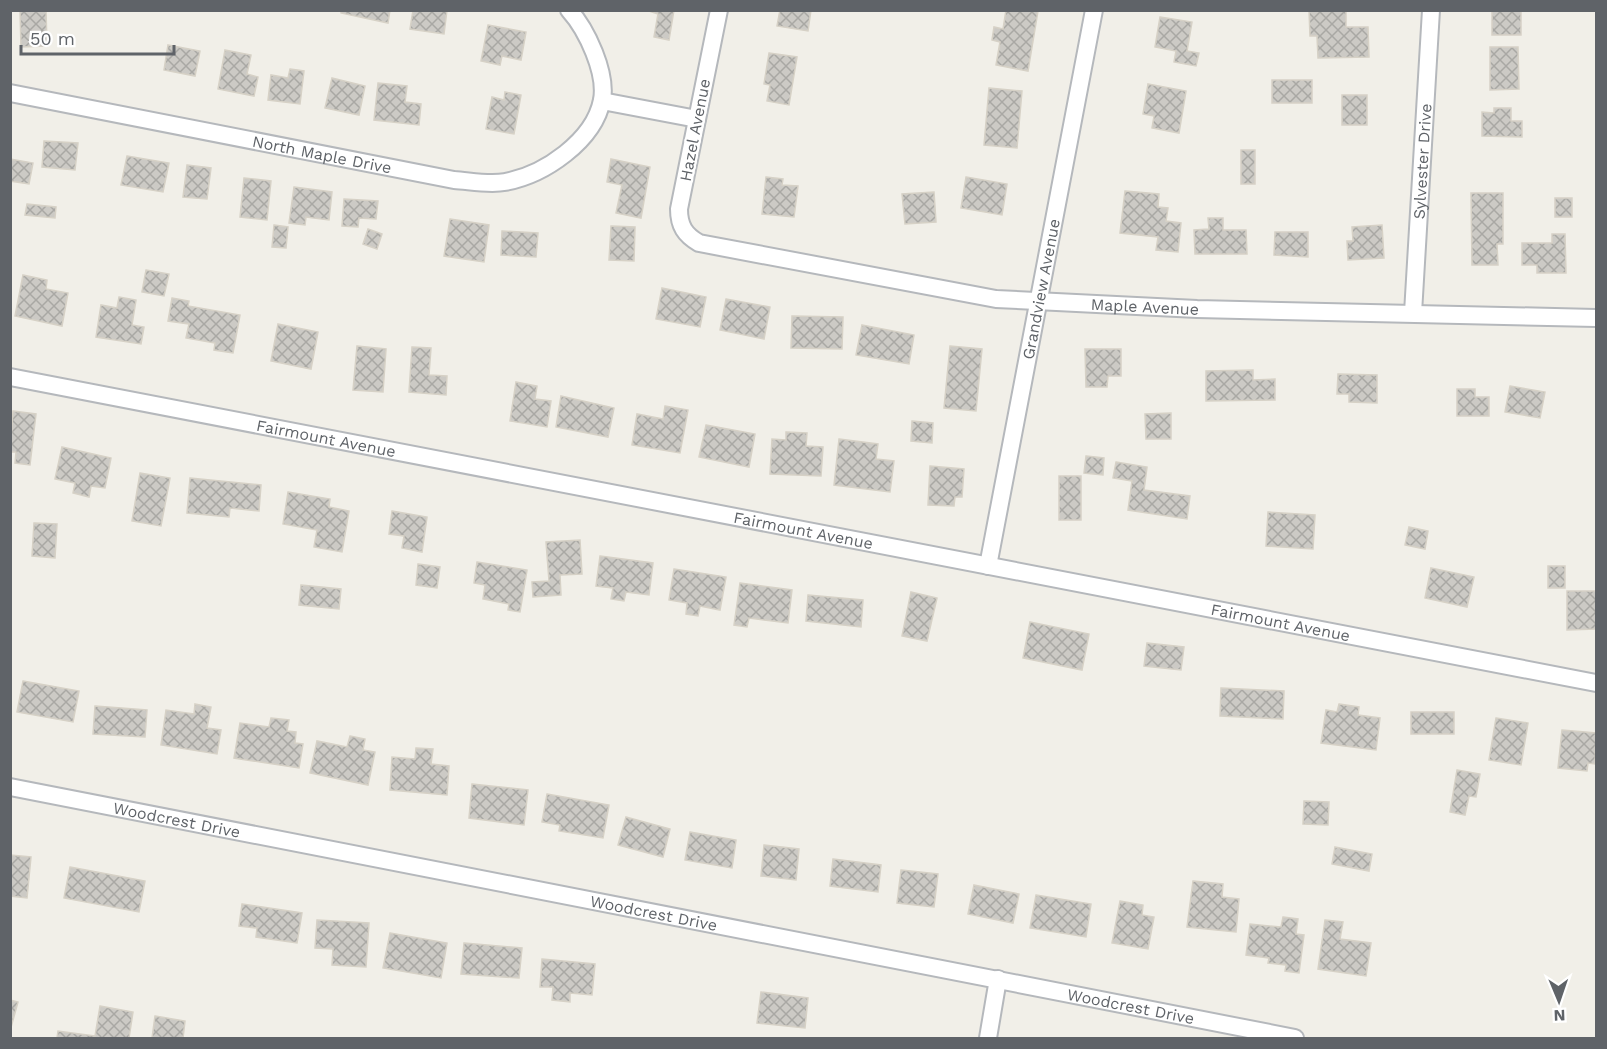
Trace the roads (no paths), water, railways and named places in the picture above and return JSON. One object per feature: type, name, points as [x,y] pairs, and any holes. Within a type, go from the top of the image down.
[{"type":"street","points":[[569,10],[584,34],[599,67],[602,101],[697,119]]},
{"type":"street","name":"Hazel Avenue","points":[[697,242],[688,236],[679,218],[719,10]]},
{"type":"street","name":"Grandview Avenue","points":[[988,566],[1094,10]]},
{"type":"street","name":"Sylvester Drive","points":[[1413,314],[1431,10]]},
{"type":"street","name":"North Maple Drive","points":[[10,93],[454,180],[502,183],[539,171],[560,159],[591,123],[602,101]]},
{"type":"street","name":"Maple Avenue","points":[[697,242],[896,282],[996,299],[1197,309],[1596,318]]},
{"type":"street","name":"Fairmount Avenue","points":[[10,377],[1596,683]]},
{"type":"street","name":"Woodcrest Drive","points":[[10,787],[1295,1038]]},
{"type":"street","points":[[988,1038],[998,979]]}]
